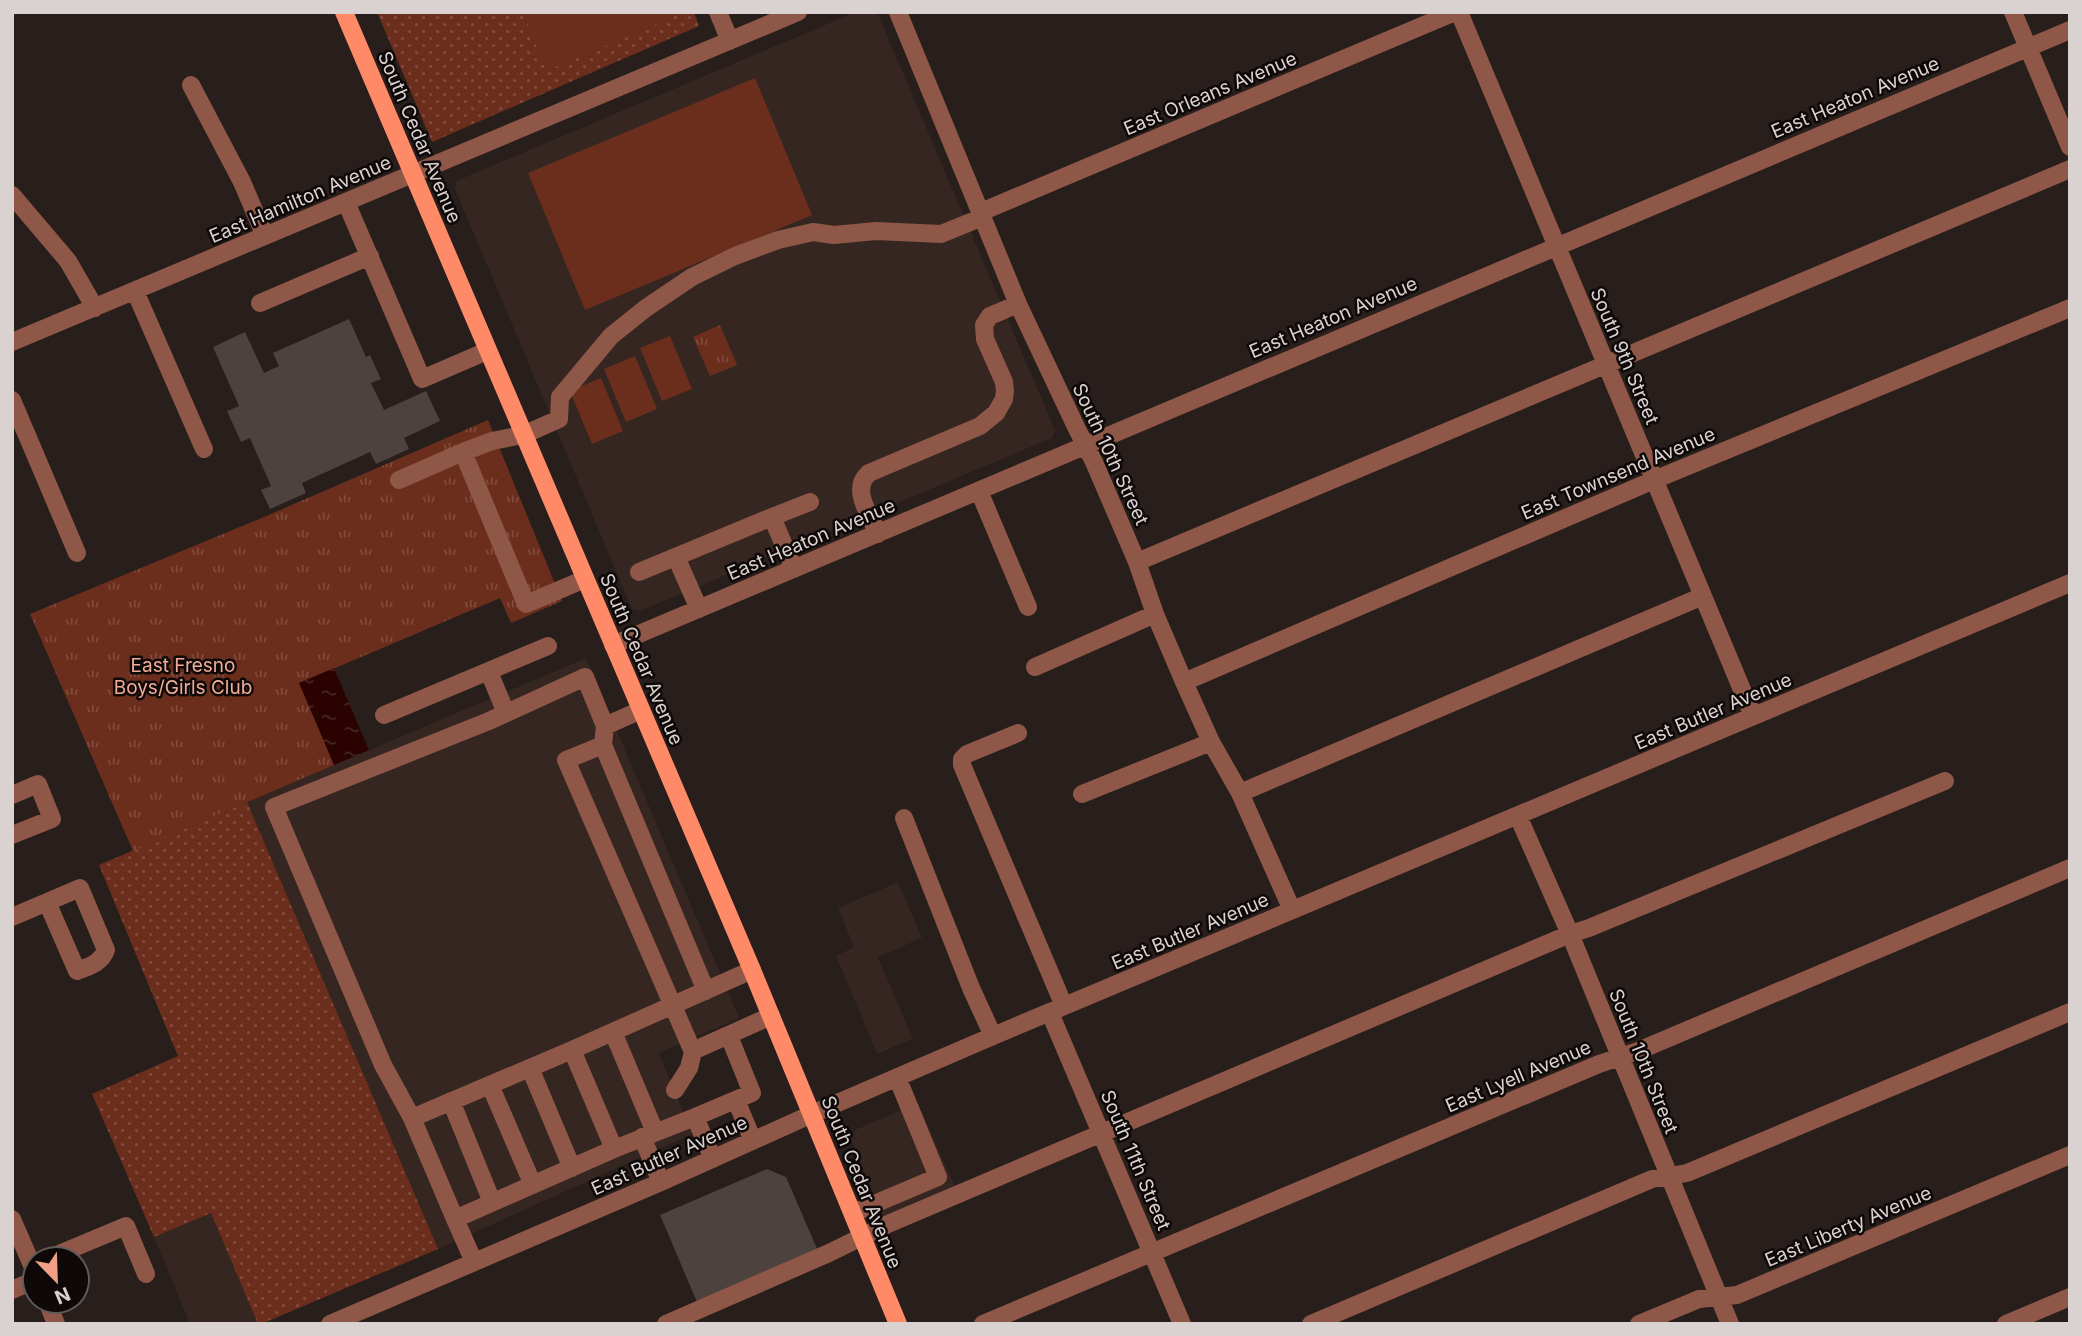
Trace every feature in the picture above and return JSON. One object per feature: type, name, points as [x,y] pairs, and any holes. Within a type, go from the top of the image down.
[{"type":"main road","name":"South Cedar Avenue","points":[[344,12],[486,351],[752,970],[898,1324]]},
{"type":"street","points":[[718,12],[730,41]]},
{"type":"street","name":"East Hamilton Avenue","points":[[12,342],[730,41],[772,17],[798,12]]},
{"type":"street","name":"South 10th Street","points":[[898,12],[1018,304],[1086,444],[1211,743],[1240,793],[1292,910]]},
{"type":"street","name":"East Orleans Avenue","points":[[523,435],[559,419],[560,397],[611,335],[692,277],[735,256],[778,240],[813,232],[834,235],[876,231],[941,234],[1457,12]]},
{"type":"street","name":"South 9th Street","points":[[1457,12],[1753,716]]},
{"type":"street","points":[[2013,12],[2070,147]]},
{"type":"street","name":"East Heaton Avenue","points":[[613,645],[2070,30]]},
{"type":"street","points":[[191,85],[242,182],[265,236]]},
{"type":"street","points":[[1137,562],[2070,169]]},
{"type":"street","points":[[12,195],[68,261],[95,308]]},
{"type":"street","points":[[346,202],[422,379],[486,351]]},
{"type":"street","points":[[260,303],[370,256]]},
{"type":"street","points":[[135,291],[204,449]]},
{"type":"street","points":[[878,534],[860,494],[860,484],[864,477],[980,426],[996,413],[1004,399],[1004,382],[985,339],[984,324],[990,316],[1018,304]]},
{"type":"street","name":"East Townsend Avenue","points":[[1184,682],[1654,480],[2070,308]]},
{"type":"street","points":[[12,400],[77,553]]},
{"type":"street","points":[[399,480],[492,441],[523,435]]},
{"type":"street","points":[[463,452],[526,604],[585,579]]},
{"type":"street","points":[[979,491],[1028,607]]},
{"type":"street","points":[[639,572],[810,502]]},
{"type":"street","points":[[772,517],[794,569]]},
{"type":"street","points":[[676,557],[699,609]]},
{"type":"street","name":"East Butler Avenue","points":[[330,1324],[993,1036],[2070,583]]},
{"type":"street","points":[[1240,793],[1703,596]]},
{"type":"street","points":[[1035,667],[1155,614]]},
{"type":"street","points":[[384,715],[548,646]]},
{"type":"street","points":[[489,672],[506,713]]},
{"type":"street","points":[[474,1262],[412,1118],[383,1065],[274,807],[506,713],[585,677],[605,726],[603,745],[706,991]]},
{"type":"street","points":[[605,726],[641,710]]},
{"type":"street","name":"South 11th Street","points":[[1018,733],[967,754],[962,759],[962,765],[1102,1133],[1182,1324]]},
{"type":"street","points":[[1082,794],[1211,743]]},
{"type":"street","points":[[603,745],[566,760],[693,1052]]},
{"type":"street","points":[[666,1324],[1102,1133],[1570,934],[1945,781]]},
{"type":"street","points":[[12,795],[38,784],[52,819],[12,835]]},
{"type":"street","name":"South 10th Street","points":[[1518,816],[1570,934],[1730,1324]]},
{"type":"street","points":[[904,818],[971,988],[993,1036]]},
{"type":"street","name":"East Lyell Avenue","points":[[983,1324],[2070,868]]},
{"type":"street","points":[[12,917],[47,902]]},
{"type":"street","points":[[412,1118],[752,970]]},
{"type":"street","points":[[1311,1324],[1652,1178],[1687,1173],[2070,1012]]},
{"type":"street","points":[[675,1090],[689,1068],[693,1052],[699,1047],[771,1016]]},
{"type":"street","points":[[613,1032],[649,1135],[661,1182]]},
{"type":"street","points":[[455,1219],[614,1149],[752,1093],[729,1036]]},
{"type":"street","points":[[572,1050],[614,1149]]},
{"type":"street","points":[[530,1068],[572,1168]]},
{"type":"street","points":[[853,1213],[938,1177],[897,1077]]},
{"type":"street","points":[[490,1085],[533,1185]]},
{"type":"street","points":[[736,1100],[753,1141]]},
{"type":"street","points":[[451,1101],[492,1202]]},
{"type":"street","points":[[695,1117],[712,1159]]},
{"type":"street","name":"East Liberty Avenue","points":[[1639,1324],[1699,1298],[1737,1295],[2070,1155]]},
{"type":"street","points":[[12,1219],[25,1245]]},
{"type":"street","points":[[86,1245],[126,1226],[146,1274]]},
{"type":"street","points":[[2006,1324],[2070,1297]]},
{"type":"shaded area","points":[[856,12],[877,12],[1055,430],[1052,438],[640,611],[632,609],[455,189],[456,181]]},
{"type":"shaded area","points":[[586,658],[739,1018],[659,1053],[692,1134],[438,1249],[247,802]]},
{"type":"shaded area","points":[[898,882],[922,938],[878,957],[913,1039],[877,1054],[836,956],[854,947],[838,908]]},
{"type":"shaded area","points":[[918,1103],[956,1189],[884,1219],[851,1140],[855,1130]]},
{"type":"shaded area","points":[[211,1213],[258,1324],[190,1324],[154,1237]]},
{"type":"green space","points":[[377,12],[694,12],[699,26],[432,142]]},
{"type":"green space","points":[[523,12],[667,12],[663,22],[546,71]]},
{"type":"green space","points":[[755,78],[812,215],[585,310],[528,173]]},
{"type":"green space","points":[[720,325],[737,365],[710,376],[693,337]]},
{"type":"green space","points":[[670,336],[692,389],[662,401],[640,348]]},
{"type":"green space","points":[[635,356],[657,409],[626,422],[604,369]]},
{"type":"green space","points":[[601,378],[623,431],[592,444],[570,391]]},
{"type":"green space","name":"East Fresno Boys/Girls Club","points":[[488,420],[562,601],[511,623],[500,598],[300,683],[334,765],[133,851],[30,614]]},
{"type":"green space","points":[[247,802],[438,1249],[261,1324],[258,1324],[211,1213],[154,1237],[92,1094],[178,1056],[99,865]]},
{"type":"water","points":[[334,668],[369,750],[334,765],[299,683]]},
{"type":"building","points":[[349,319],[366,357],[370,355],[381,379],[371,383],[384,410],[426,391],[440,421],[404,438],[409,449],[376,464],[370,452],[302,483],[306,493],[270,509],[261,490],[271,486],[250,438],[241,442],[227,411],[239,406],[213,347],[245,332],[264,373],[279,366],[273,353]]},
{"type":"building","points":[[767,1169],[786,1177],[818,1251],[697,1302],[660,1215]]}]
